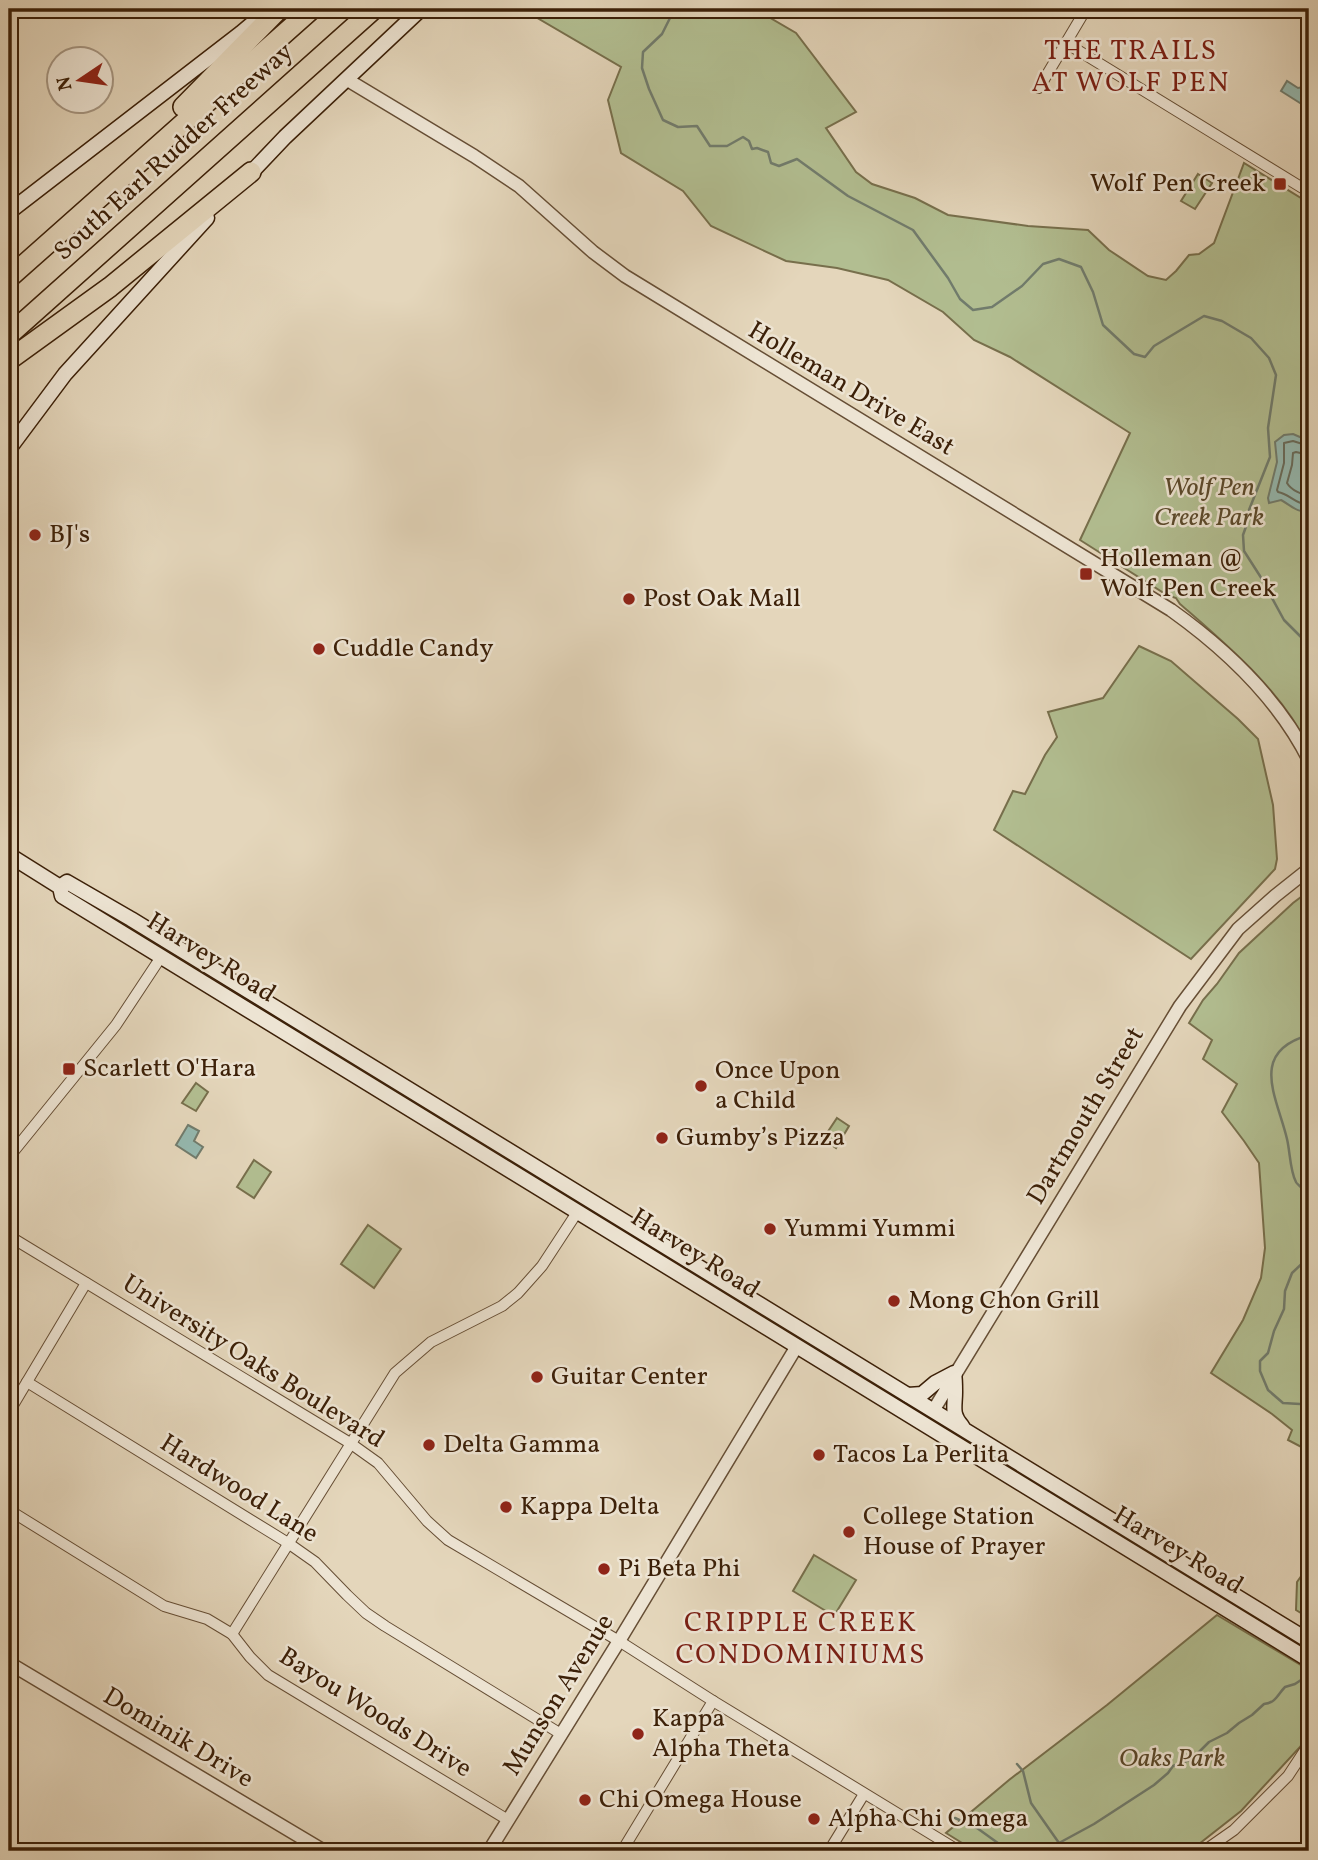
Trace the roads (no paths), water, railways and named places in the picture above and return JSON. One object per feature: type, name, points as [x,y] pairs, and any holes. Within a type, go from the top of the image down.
[{"type":"highway","points":[[102,195],[134,157],[279,9]]},
{"type":"highway","name":"South Earl Rudder Freeway","points":[[9,278],[312,9]]},
{"type":"highway","name":"South Earl Rudder Freeway","points":[[9,335],[374,9]]},
{"type":"highway","points":[[9,360],[110,288],[251,172]]},
{"type":"main road","points":[[9,212],[269,9]]},
{"type":"main road","points":[[9,449],[65,374],[180,246],[285,137],[421,9]]},
{"type":"main road","name":"Harvey Road","points":[[9,855],[60,887],[62,896],[1309,1660]]},
{"type":"main road","name":"Harvey Road","points":[[60,887],[67,882],[203,964],[1309,1641]]},
{"type":"main road","points":[[161,957],[167,952],[193,967],[203,964]]},
{"type":"main road","points":[[341,1067],[347,1052]]},
{"type":"main road","points":[[463,1140],[477,1140],[508,1159],[512,1160],[518,1156]]},
{"type":"main road","points":[[578,1211],[584,1206],[616,1224],[629,1223]]},
{"type":"main road","points":[[776,1314],[795,1336],[797,1346],[808,1344],[828,1354],[845,1357]]},
{"type":"main road","points":[[908,1395],[922,1394],[954,1373],[956,1395],[953,1413],[966,1430]]},
{"type":"main road","points":[[890,1402],[902,1401],[924,1413],[933,1410],[955,1443]]},
{"type":"main road","points":[[1069,1513],[1078,1508],[1114,1530],[1126,1528]]},
{"type":"main road","points":[[1210,1599],[1226,1600],[1259,1618],[1264,1614]]},
{"type":"street","points":[[1039,88],[1086,9]]},
{"type":"street","points":[[1066,43],[1309,192]]},
{"type":"street","name":"Holleman Drive East","points":[[346,79],[519,186],[593,252],[625,276],[1178,615],[1229,656],[1256,683],[1282,716],[1309,760]]},
{"type":"street","name":"Dartmouth Street","points":[[933,1410],[1180,1006],[1238,929],[1309,869]]},
{"type":"street","points":[[9,1157],[116,1025],[161,957]]},
{"type":"street","points":[[232,1634],[399,1369],[425,1346],[502,1306],[518,1293],[542,1266],[578,1211]]},
{"type":"street","name":"University Oaks Boulevard","points":[[9,1236],[350,1443],[378,1463],[427,1521],[448,1540],[619,1641],[713,1702],[959,1851]]},
{"type":"street","points":[[9,1412],[86,1283]]},
{"type":"street","name":"Munson Avenue","points":[[489,1851],[797,1346]]},
{"type":"street","name":"Hardwood Lane","points":[[27,1382],[288,1543],[315,1562],[366,1613],[384,1626],[561,1734]]},
{"type":"street","name":"Bayou Woods Drive","points":[[9,1510],[145,1596],[164,1606],[207,1619],[232,1634],[268,1675],[508,1820]]},
{"type":"street","name":"Dominik Drive","points":[[9,1663],[324,1851]]},
{"type":"street","points":[[622,1851],[713,1702]]},
{"type":"street","points":[[1204,1851],[1234,1830],[1288,1776],[1309,1744]]},
{"type":"street","points":[[829,1851],[864,1794]]},
{"type":"water","points":[[1308,79],[1309,95],[1305,102],[1300,103],[1281,91],[1287,81],[1298,88],[1303,87]]},
{"type":"water","points":[[1293,434],[1309,441],[1309,510],[1305,511],[1281,500],[1269,503],[1268,498],[1277,462],[1275,442],[1284,435]]},
{"type":"water","points":[[188,1125],[199,1131],[194,1141],[203,1147],[196,1158],[176,1145]]},
{"type":"waterway","name":"Wolf Pen Creek","points":[[665,9],[670,18],[662,34],[643,52],[642,68],[663,120],[678,127],[697,126],[710,146],[727,146],[743,137],[749,141],[752,149],[768,152],[771,163],[779,166],[797,159],[848,196],[913,230],[960,299],[973,310],[992,307],[1022,286],[1043,264],[1059,259],[1081,267],[1093,292],[1103,325],[1134,354],[1145,357],[1154,346],[1204,316],[1222,321],[1251,338],[1269,358],[1276,375],[1268,428],[1270,457],[1249,510],[1243,535],[1244,551],[1284,620],[1305,641],[1302,657],[1309,667]]},
{"type":"waterway","name":"Wolf Pen Creek","points":[[1309,1035],[1290,1043],[1278,1053],[1271,1078],[1296,1183],[1304,1190],[1309,1189]]},
{"type":"waterway","name":"Wolf Pen Creek","points":[[1309,1257],[1292,1273],[1285,1291],[1284,1309],[1268,1353],[1260,1361],[1260,1371],[1268,1390],[1283,1403],[1309,1402]]},
{"type":"waterway","points":[[1035,1851],[1059,1843],[1094,1824],[1154,1785],[1173,1766],[1192,1759],[1209,1742],[1227,1733],[1264,1704],[1274,1700],[1285,1687],[1307,1676]]},
{"type":"waterway","points":[[1017,1764],[1023,1771],[1031,1803],[1059,1843]]},
{"type":"waterway","points":[[955,1818],[977,1828],[1009,1851]]},
{"type":"place","name":"Wolf Pen Creek","points":[[1280,184]]},
{"type":"place","name":"BJ's","points":[[35,535]]},
{"type":"place","name":"Holleman @ Wolf Pen Creek","points":[[1086,574]]},
{"type":"place","name":"Post Oak Mall","points":[[629,599]]},
{"type":"place","name":"Cuddle Candy","points":[[319,649]]},
{"type":"place","name":"Scarlett O'Hara","points":[[69,1069]]},
{"type":"place","name":"Once Upon a Child","points":[[701,1086]]},
{"type":"place","name":"Gumby’s Pizza","points":[[662,1138]]},
{"type":"place","name":"Yummi Yummi","points":[[770,1229]]},
{"type":"place","name":"Mong Chon Grill","points":[[894,1301]]},
{"type":"place","name":"Guitar Center","points":[[537,1377]]},
{"type":"place","name":"Delta Gamma","points":[[429,1445]]},
{"type":"place","name":"Tacos La Perlita","points":[[819,1455]]},
{"type":"place","name":"Kappa Delta","points":[[506,1507]]},
{"type":"place","name":"College Station House of Prayer","points":[[849,1532]]},
{"type":"place","name":"Pi Beta Phi","points":[[604,1569]]},
{"type":"place","name":"Kappa Alpha Theta","points":[[638,1734]]},
{"type":"place","name":"Chi Omega House","points":[[585,1800]]},
{"type":"place","name":"Alpha Chi Omega","points":[[814,1819]]},
{"type":"district","name":"THE TRAILS AT WOLF PEN","points":[[1131,67]]},
{"type":"district","name":"CRIPPLE CREEK CONDOMINIUMS","points":[[801,1639]]},
{"type":"park label","name":"Wolf Pen Creek Park","points":[[1209,503]]},
{"type":"park label","name":"Oaks Park","points":[[1172,1759]]}]
